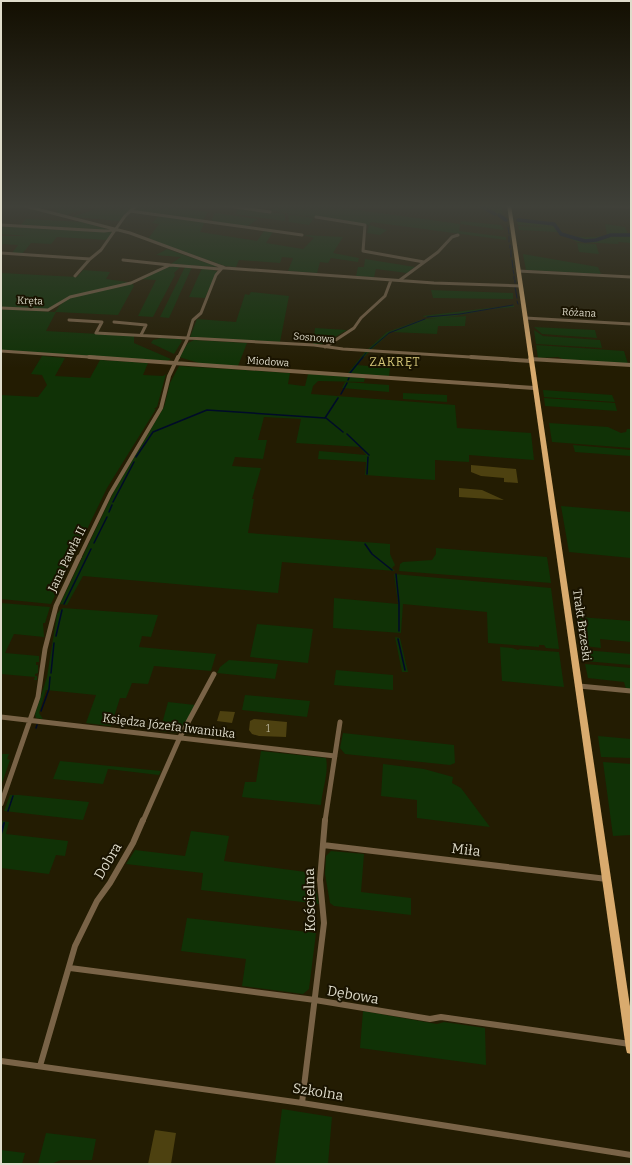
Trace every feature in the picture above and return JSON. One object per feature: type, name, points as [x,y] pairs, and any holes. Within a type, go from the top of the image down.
[{"type":"main road","name":"Trakt Brzeski","points":[[516,259],[631,1046]]},
{"type":"street","points":[[75,276],[90,259]]},
{"type":"street","points":[[198,259],[222,268],[391,280],[520,286]]},
{"type":"street","points":[[409,259],[424,262]]},
{"type":"street","points":[[400,280],[427,259]]},
{"type":"street","name":"Kręta","points":[[123,260],[222,268]]},
{"type":"street","name":"Kręta","points":[[1,308],[48,310],[70,297],[131,283],[170,265]]},
{"type":"street","name":"Jana Pawła II","points":[[1,804],[41,684],[45,649],[56,606],[113,488],[161,408],[170,376],[187,342],[193,320],[201,313],[216,275],[222,268]]},
{"type":"street","points":[[518,271],[631,277]]},
{"type":"street","points":[[325,347],[354,328],[361,318],[385,296],[391,280]]},
{"type":"street","name":"Różana","points":[[525,318],[631,324]]},
{"type":"street","name":"Sosnowa","points":[[70,320],[102,322],[96,333],[343,349],[631,365]]},
{"type":"street","points":[[114,322],[146,325],[141,336]]},
{"type":"street","name":"Miodowa","points":[[1,352],[534,388]]},
{"type":"street","name":"Dobra","points":[[40,1066],[70,968],[75,946],[82,930],[133,843],[180,737],[214,674]]},
{"type":"street","points":[[579,686],[631,691]]},
{"type":"street","name":"Księdza Józefa Iwaniuka","points":[[1,717],[335,756]]},
{"type":"street","name":"Kościelna","points":[[302,1103],[324,923],[324,907],[320,876],[323,845],[340,722]]},
{"type":"street","name":"Miła","points":[[323,845],[607,879]]},
{"type":"street","name":"Dębowa","points":[[70,968],[315,1000],[430,1019],[441,1017],[631,1046]]},
{"type":"street","name":"Szkolna","points":[[1,1061],[302,1103],[631,1155]]},
{"type":"green space","points":[[178,259],[196,259],[218,267],[171,264]]},
{"type":"green space","points":[[206,259],[281,259],[280,263],[239,260],[236,267],[225,266]]},
{"type":"green space","points":[[292,259],[330,259],[328,263],[320,262],[317,273],[288,271]]},
{"type":"green space","points":[[340,259],[359,259],[358,262]]},
{"type":"green space","points":[[365,259],[367,259],[415,267],[407,273],[376,269],[374,277],[356,276],[358,267],[364,267]]},
{"type":"green space","points":[[524,259],[554,259],[598,267],[601,274],[526,270]]},
{"type":"green space","points":[[171,266],[180,267],[174,273],[175,275],[153,317],[138,316],[156,280],[140,279]]},
{"type":"green space","points":[[185,267],[192,267],[169,318],[160,317]]},
{"type":"green space","points":[[202,268],[217,271],[205,298],[189,297]]},
{"type":"green space","points":[[83,270],[110,272],[106,279],[127,282],[128,285],[132,283],[134,286],[118,315],[56,312],[46,331],[134,336],[134,343],[171,359],[166,362],[1,350],[1,309],[55,312],[60,305],[67,300],[45,310],[1,307],[1,273],[77,277]]},
{"type":"green space","points":[[431,290],[513,293],[513,299],[433,298]]},
{"type":"green space","points":[[251,292],[289,296],[280,342],[190,337],[197,319],[236,322],[245,294],[249,295]]},
{"type":"green space","points":[[514,305],[514,307],[489,309],[445,318],[429,318],[422,316]]},
{"type":"green space","points":[[466,316],[465,326],[438,326],[437,334],[391,332],[371,350],[367,350],[387,332],[423,319]]},
{"type":"green space","points":[[534,327],[595,330],[597,338],[542,334]]},
{"type":"green space","points":[[315,328],[347,330],[323,344],[313,344]]},
{"type":"green space","points":[[534,330],[543,336],[600,340],[602,348],[536,344]]},
{"type":"green space","points":[[161,338],[180,339],[182,341],[174,354],[151,343],[153,340]]},
{"type":"green space","points":[[194,340],[247,343],[238,366],[202,364],[179,357],[188,343]]},
{"type":"green space","points":[[536,345],[624,351],[628,364],[565,360],[558,357],[538,358]]},
{"type":"green space","points":[[365,352],[369,352],[357,365],[390,368],[389,376],[348,373]]},
{"type":"green space","points":[[42,356],[65,358],[55,376],[90,378],[100,360],[148,363],[143,375],[163,376],[166,374],[157,407],[154,409],[156,409],[107,488],[51,604],[1,599],[1,395],[38,397],[47,385],[42,375],[31,374]]},
{"type":"green space","points":[[179,366],[290,373],[288,384],[303,386],[305,386],[308,374],[365,378],[364,382],[318,381],[313,386],[311,394],[455,405],[457,428],[531,433],[534,460],[469,455],[469,462],[435,460],[435,480],[365,475],[366,462],[318,459],[319,451],[366,455],[360,447],[296,443],[301,419],[264,417],[258,440],[267,440],[263,459],[235,457],[232,466],[261,468],[252,499],[254,499],[248,533],[390,544],[390,554],[395,565],[392,568],[395,571],[282,562],[278,593],[83,576],[67,605],[60,604],[115,489],[164,407],[170,383]]},
{"type":"green space","points":[[345,382],[389,385],[389,392],[342,388]]},
{"type":"green space","points":[[543,390],[612,395],[615,402],[544,397]]},
{"type":"green space","points":[[403,393],[447,395],[447,402],[403,399]]},
{"type":"green space","points":[[544,398],[615,403],[617,411],[545,406]]},
{"type":"green space","points":[[549,423],[608,427],[621,433],[626,432],[627,429],[631,429],[631,448],[552,442]]},
{"type":"green space","points":[[573,445],[631,450],[631,456],[575,452]]},
{"type":"green space","points":[[561,506],[631,512],[631,558],[569,552]]},
{"type":"green space","points":[[436,548],[547,557],[551,583],[399,571],[400,564],[403,562],[432,560],[436,554]]},
{"type":"green space","points":[[394,574],[551,588],[559,649],[546,648],[544,645],[539,645],[539,647],[488,643],[487,612],[403,604],[401,633],[333,628],[334,598],[398,604]]},
{"type":"green space","points":[[1,603],[50,607],[45,623],[43,623],[44,637],[14,634],[5,653],[39,656],[39,662],[36,662],[36,665],[38,665],[38,673],[35,674],[35,676],[37,676],[37,680],[34,680],[35,677],[1,674]]},
{"type":"green space","points":[[63,608],[158,615],[151,637],[142,636],[139,647],[216,654],[211,671],[154,666],[148,684],[132,683],[126,698],[120,698],[111,726],[86,723],[96,695],[46,690],[39,713],[43,719],[36,718],[35,714],[47,677],[57,614]]},
{"type":"green space","points":[[579,617],[631,621],[631,642],[600,639],[601,648],[584,646]]},
{"type":"green space","points":[[257,624],[313,629],[308,663],[250,657]]},
{"type":"green space","points":[[395,637],[400,638],[408,672],[402,672]]},
{"type":"green space","points":[[500,647],[518,650],[559,652],[564,687],[502,681]]},
{"type":"green space","points":[[584,650],[631,654],[631,665],[584,661]]},
{"type":"green space","points":[[229,660],[278,664],[275,679],[217,673],[220,667]]},
{"type":"green space","points":[[585,664],[631,668],[631,689],[626,689],[624,682],[588,678]]},
{"type":"green space","points":[[336,670],[393,675],[393,690],[334,685]]},
{"type":"green space","points":[[245,695],[310,701],[307,717],[242,710]]},
{"type":"green space","points":[[168,702],[195,705],[181,731],[178,733],[160,731]]},
{"type":"green space","points":[[343,733],[454,745],[455,763],[450,765],[345,754],[340,748]]},
{"type":"green space","points":[[598,736],[631,739],[631,758],[601,757]]},
{"type":"green space","points":[[261,751],[326,758],[326,776],[321,805],[242,797],[245,782],[256,782]]},
{"type":"green space","points":[[1,754],[9,754],[7,759],[10,760],[1,786]]},
{"type":"green space","points":[[60,761],[161,771],[159,775],[108,769],[103,784],[53,779]]},
{"type":"green space","points":[[603,762],[631,764],[631,835],[613,836]]},
{"type":"green space","points":[[383,764],[424,769],[453,777],[452,783],[461,788],[490,827],[417,818],[417,800],[381,796]]},
{"type":"green space","points":[[10,795],[89,802],[83,820],[4,811]]},
{"type":"green space","points":[[1,821],[9,822],[6,834],[68,841],[65,856],[56,855],[49,874],[1,868]]},
{"type":"green space","points":[[191,831],[229,836],[224,861],[313,873],[319,904],[201,890],[203,873],[126,864],[135,850],[185,856]]},
{"type":"green space","points":[[331,851],[364,854],[361,892],[411,898],[411,915],[334,906],[330,903],[325,874],[326,856]]},
{"type":"green space","points":[[187,918],[316,933],[309,989],[303,994],[242,986],[246,959],[181,951]]},
{"type":"green space","points":[[363,1011],[437,1024],[444,1022],[485,1028],[486,1065],[360,1048]]},
{"type":"green space","points":[[282,1109],[332,1117],[328,1164],[275,1164]]},
{"type":"green space","points":[[46,1133],[96,1139],[92,1160],[61,1160],[51,1164],[38,1164]]},
{"type":"green space","points":[[1,1150],[25,1153],[22,1164],[1,1164]]},
{"type":"building","points":[[471,465],[516,469],[518,483],[504,482],[504,478],[481,476],[471,472]]},
{"type":"building","points":[[459,488],[482,490],[504,500],[459,497]]},
{"type":"building","points":[[220,711],[235,712],[232,723],[217,721]]},
{"type":"building","points":[[254,719],[287,722],[286,737],[259,736],[252,734],[249,730],[250,721]]},
{"type":"building","points":[[155,1130],[176,1133],[171,1164],[148,1164]]},
{"type":"waterway","points":[[512,260],[513,268]]},
{"type":"waterway","points":[[513,270],[514,274]]},
{"type":"waterway","points":[[515,287],[517,298]]},
{"type":"waterway","points":[[427,317],[460,314],[513,305]]},
{"type":"waterway","points":[[369,350],[389,333],[425,319]]},
{"type":"waterway","points":[[362,358],[366,353]]},
{"type":"waterway","points":[[350,373],[363,357]]},
{"type":"waterway","points":[[341,394],[347,383]]},
{"type":"waterway","points":[[136,457],[153,432],[207,410],[325,418],[338,398]]},
{"type":"waterway","points":[[326,418],[343,432]]},
{"type":"waterway","points":[[347,434],[369,455]]},
{"type":"waterway","points":[[367,474],[368,457]]},
{"type":"waterway","points":[[113,502],[134,462]]},
{"type":"waterway","points":[[109,512],[112,505]]},
{"type":"waterway","points":[[94,543],[107,517]]},
{"type":"waterway","points":[[365,544],[372,554],[392,570]]},
{"type":"waterway","points":[[64,604],[91,549]]},
{"type":"waterway","points":[[396,574],[399,603],[399,631]]},
{"type":"waterway","points":[[56,636],[62,610]]},
{"type":"waterway","points":[[398,639],[405,670]]},
{"type":"waterway","points":[[51,673],[54,643]]},
{"type":"waterway","points":[[41,711],[49,689],[50,677]]},
{"type":"waterway","points":[[8,811],[13,796]]},
{"type":"waterway","points":[[1,834],[4,823]]},
{"type":"district","name":"ZAKRĘT","points":[[395,362]]}]
